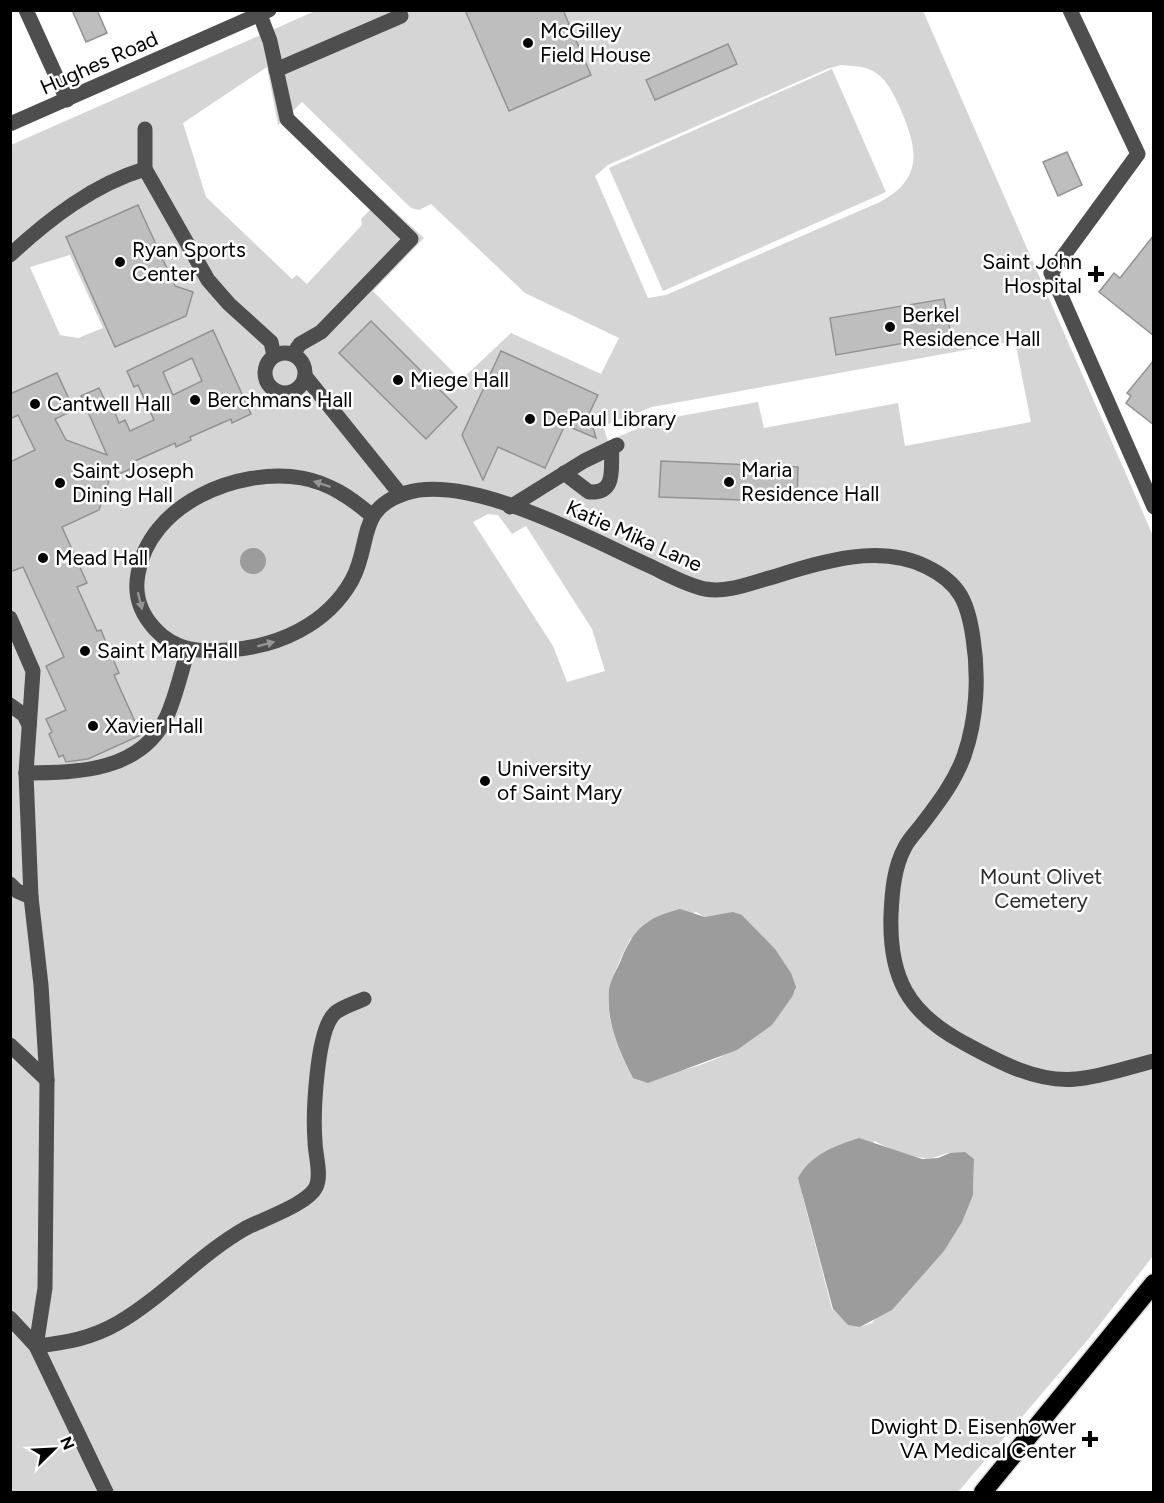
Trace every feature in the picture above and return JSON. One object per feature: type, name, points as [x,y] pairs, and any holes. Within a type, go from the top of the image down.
[{"type":"highway","points":[[983,1492],[1154,1283]]},
{"type":"street","points":[[26,10],[67,99]]},
{"type":"street","points":[[229,10],[236,25]]},
{"type":"street","points":[[1070,10],[1138,154],[1051,273],[1154,507]]},
{"type":"street","points":[[265,13],[286,119],[411,238],[321,332],[300,344],[293,354]]},
{"type":"street","name":"Hughes Road","points":[[10,124],[265,13]]},
{"type":"street","points":[[276,70],[401,16]]},
{"type":"street","points":[[145,129],[145,169],[208,280],[229,304],[271,342],[274,356]]},
{"type":"street","points":[[10,255],[28,238],[88,195],[122,176],[145,169]]},
{"type":"street","points":[[287,352],[293,354],[303,363],[305,376],[303,383],[293,391],[286,393],[274,389],[269,385],[265,373],[266,366],[274,356],[287,352]]},
{"type":"street","points":[[305,376],[401,495],[371,515],[353,579],[332,607],[311,623],[266,646],[214,651],[188,650],[162,637],[146,620],[138,603],[136,582],[141,559],[152,538],[166,521],[190,502],[242,481],[284,476],[306,479],[334,488],[371,515]]},
{"type":"street","points":[[510,507],[564,474],[614,447],[613,471],[608,486],[603,490],[589,492],[564,474]]},
{"type":"street","name":"Katie Mika Lane","points":[[401,495],[449,488],[510,507],[538,516],[699,588],[734,589],[808,566],[847,558],[894,555],[927,567],[952,582],[968,608],[976,657],[975,708],[964,756],[945,795],[905,847],[898,868],[892,888],[890,945],[894,969],[907,996],[925,1018],[966,1045],[1021,1070],[1046,1078],[1076,1080],[1154,1061]]},
{"type":"street","points":[[10,618],[33,671],[26,773],[31,897],[41,985],[47,1080],[45,1288],[36,1346]]},
{"type":"street","points":[[26,773],[65,773],[106,766],[130,758],[150,741],[166,717],[188,650]]},
{"type":"street","points":[[10,705],[24,715],[29,725]]},
{"type":"street","points":[[10,884],[17,891],[31,897]]},
{"type":"street","points":[[36,1346],[69,1343],[93,1335],[119,1322],[207,1254],[246,1229],[304,1198],[316,1188],[318,1176],[315,1140],[317,1072],[326,1028],[334,1014],[364,999]]},
{"type":"street","points":[[10,1045],[47,1080]]},
{"type":"street","points":[[10,1318],[36,1346],[106,1492]]},
{"type":"green space","name":"University of Saint Mary","points":[[315,11],[465,11],[509,111],[591,75],[563,11],[923,11],[1154,538],[1153,1256],[1090,1337],[958,1492],[11,1492],[10,419],[65,391],[57,373],[11,394],[11,145]],"holes":[[[728,44],[655,100],[646,79]],[[841,65],[869,69],[886,82],[906,122],[913,149],[911,172],[894,193],[880,202],[666,295],[648,298],[595,176],[608,165],[827,69]],[[267,67],[278,125],[302,102],[411,208],[419,210],[431,204],[525,293],[619,338],[601,374],[511,333],[461,380],[373,291],[424,238],[381,199],[361,219],[362,225],[307,284],[297,275],[292,279],[206,197],[183,123]],[[138,205],[175,286],[193,292],[186,316],[115,347],[66,237]],[[70,255],[103,328],[78,338],[60,335],[30,267]],[[944,299],[950,335],[836,355],[830,318]],[[371,321],[457,406],[426,439],[339,353]],[[1015,341],[1031,422],[905,446],[898,403],[764,428],[758,402],[658,420],[608,441],[603,426],[652,407]],[[501,351],[597,395],[589,414],[596,438],[565,425],[545,468],[498,447],[483,479],[463,435]],[[798,467],[796,502],[660,497]],[[488,514],[498,515],[512,534],[526,526],[592,629],[605,671],[567,682],[553,646],[473,522]],[[696,912],[705,917],[742,915],[753,927],[792,997],[761,1032],[723,1056],[680,1071],[633,1078],[618,1046],[609,1010],[608,998],[616,969],[630,939]],[[875,1141],[919,1157],[931,1158],[951,1153],[974,1159],[973,1195],[872,1323],[860,1327],[849,1325],[832,1309],[802,1194]]]},
{"type":"green space","points":[[832,69],[886,192],[663,291],[609,168]]},
{"type":"shaded area","points":[[253,548],[262,552],[266,561],[262,570],[253,574],[244,570],[240,561],[244,552]]},
{"type":"shaded area","points":[[680,909],[705,917],[733,912],[742,915],[775,949],[791,973],[796,987],[792,997],[772,1025],[737,1050],[648,1083],[633,1078],[618,1047],[610,1013],[610,986],[636,932],[658,916]]},
{"type":"shaded area","points":[[859,1138],[922,1159],[965,1152],[974,1159],[973,1195],[962,1222],[944,1251],[892,1310],[860,1327],[848,1325],[833,1309],[798,1178],[810,1163],[824,1152]]},
{"type":"building","points":[[72,10],[97,10],[107,33],[86,42]]},
{"type":"building","name":"McGilley Field House","points":[[465,10],[563,10],[591,75],[509,111]]},
{"type":"building","points":[[728,44],[737,64],[655,100],[646,80]]},
{"type":"building","points":[[1067,152],[1082,185],[1058,196],[1043,162]]},
{"type":"building","name":"Ryan Sports Center","points":[[138,205],[175,286],[193,292],[186,316],[115,347],[66,237]]},
{"type":"building","points":[[1154,235],[1154,336],[1099,292],[1114,273],[1120,278]]},
{"type":"building","name":"Berkel Residence Hall","points":[[944,299],[951,335],[836,355],[830,318]]},
{"type":"building","name":"Miege Hall","points":[[371,321],[457,407],[426,439],[339,353]]},
{"type":"building","points":[[213,330],[251,414],[232,423],[231,419],[190,437],[191,440],[176,447],[175,443],[135,461],[137,466],[110,478],[99,510],[62,527],[87,583],[77,587],[97,631],[101,630],[119,673],[114,675],[141,735],[88,759],[66,762],[63,755],[59,757],[49,734],[52,732],[46,719],[66,710],[46,666],[64,657],[23,567],[10,572],[10,462],[35,450],[18,415],[10,419],[10,394],[57,373],[74,410],[55,419],[66,440],[107,455],[81,396],[99,388],[107,405],[111,403],[119,423],[125,420],[130,431],[154,420],[138,385],[134,387],[127,371]],"holes":[[[192,358],[202,381],[173,395],[163,372]]]},
{"type":"building","name":"DePaul Library","points":[[501,351],[598,395],[589,414],[596,438],[565,425],[545,468],[498,447],[483,480],[462,435]]},
{"type":"building","points":[[1154,360],[1154,425],[1126,403],[1131,396],[1127,393]]},
{"type":"building","name":"Maria Residence Hall","points":[[661,461],[798,467],[797,502],[659,497]]},
{"type":"place","name":"McGilley Field House","points":[[528,43]]},
{"type":"place","name":"Ryan Sports Center","points":[[120,262]]},
{"type":"place","name":"Saint John Hospital","points":[[1096,274]]},
{"type":"place","name":"Berkel Residence Hall","points":[[890,327]]},
{"type":"place","name":"Miege Hall","points":[[398,380]]},
{"type":"place","name":"Berchmans Hall","points":[[195,400]]},
{"type":"place","name":"Cantwell Hall","points":[[35,404]]},
{"type":"place","name":"DePaul Library","points":[[530,419]]},
{"type":"place","name":"Maria Residence Hall","points":[[729,482]]},
{"type":"place","name":"Saint Joseph Dining Hall","points":[[60,483]]},
{"type":"place","name":"Mead Hall","points":[[43,558]]},
{"type":"place","name":"Saint Mary Hall","points":[[85,651]]},
{"type":"place","name":"Xavier Hall","points":[[93,726]]},
{"type":"place","name":"University of Saint Mary","points":[[485,781]]},
{"type":"place","name":"Dwight D. Eisenhower VA Medical Center","points":[[1090,1439]]},
{"type":"park label","name":"Mount Olivet Cemetery","points":[[1041,889]]}]
